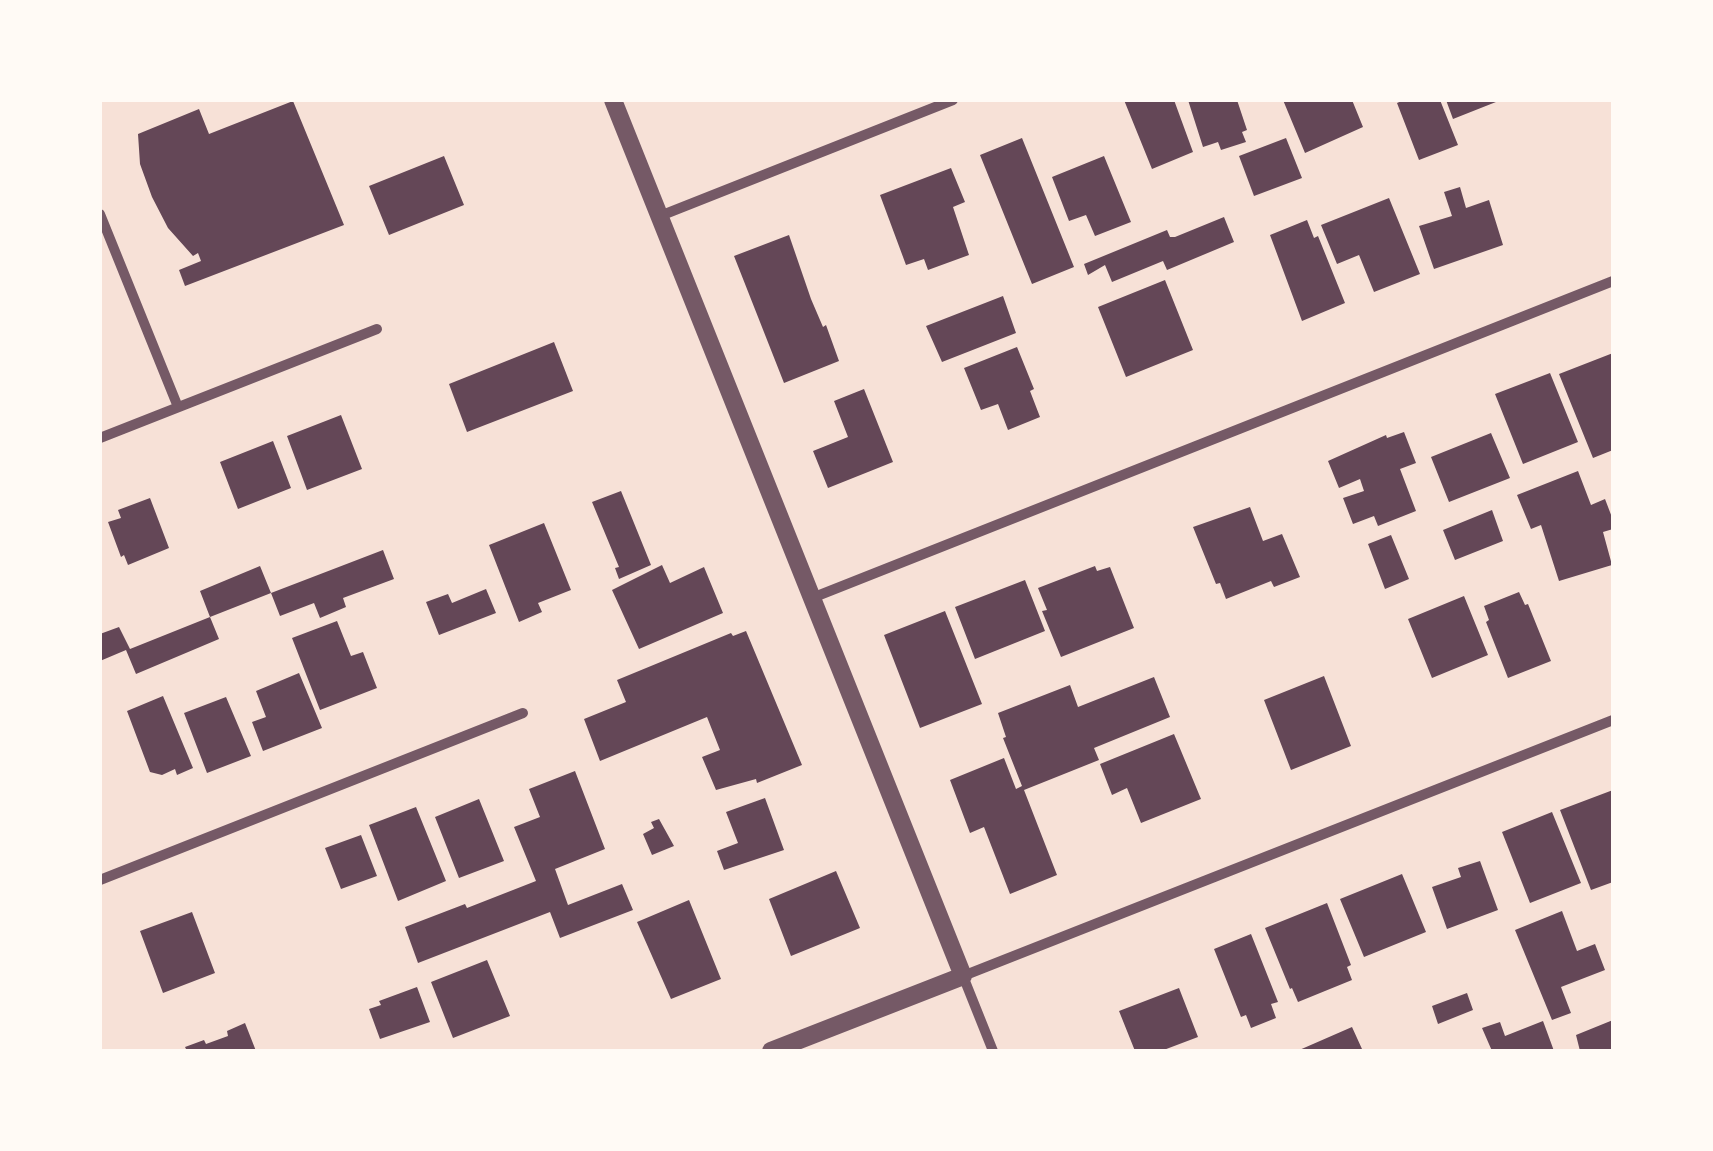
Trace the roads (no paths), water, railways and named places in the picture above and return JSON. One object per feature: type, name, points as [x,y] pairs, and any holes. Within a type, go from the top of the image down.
[{"type":"street","points":[[613,100],[993,1051]]},
{"type":"street","points":[[660,216],[953,100]]},
{"type":"street","points":[[100,214],[178,408]]},
{"type":"street","points":[[812,598],[1613,281]]},
{"type":"street","points":[[100,438],[377,329]]},
{"type":"street","points":[[100,880],[523,712]]},
{"type":"street","points":[[771,1051],[1613,720]]}]
